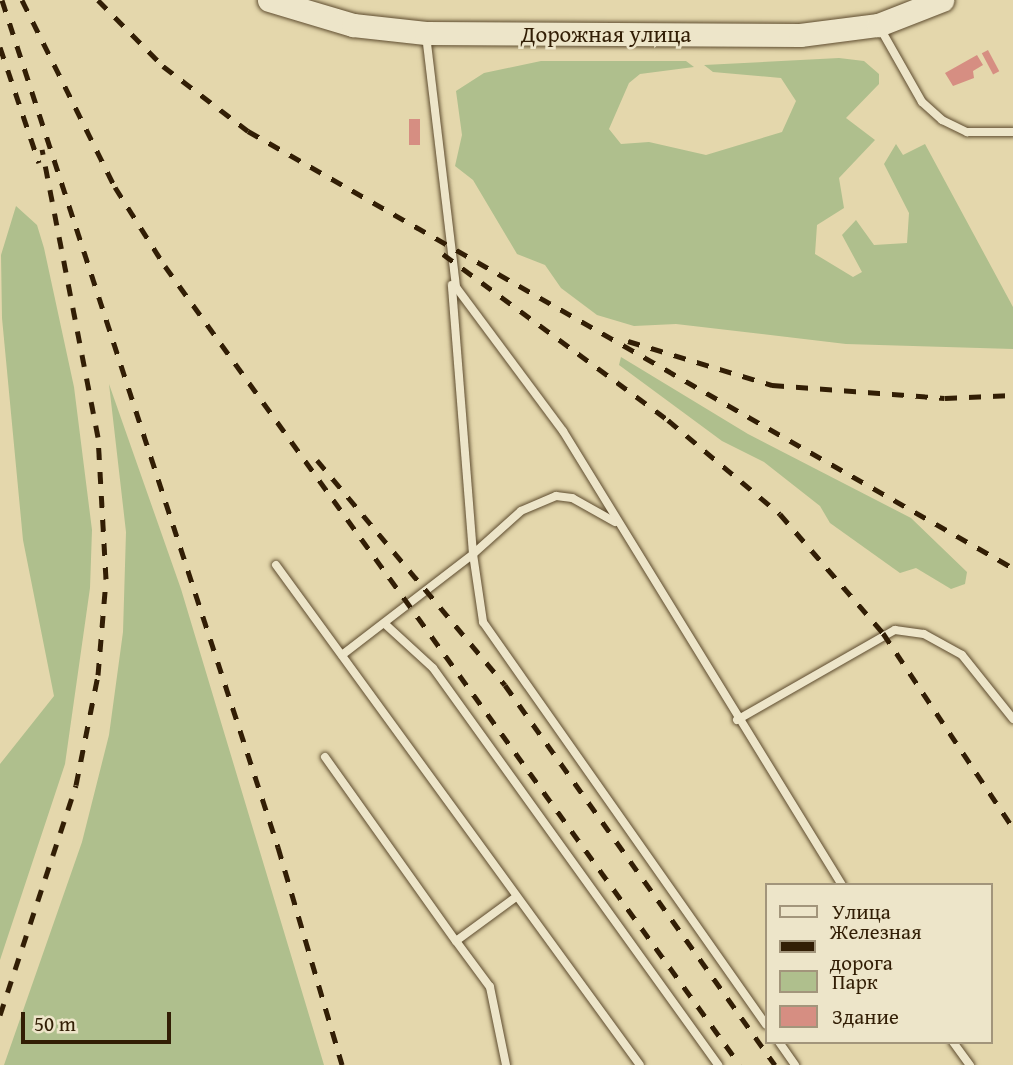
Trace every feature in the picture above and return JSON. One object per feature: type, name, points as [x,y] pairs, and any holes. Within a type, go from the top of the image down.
[{"type":"street","name":"Дорожная улица","points":[[269,0],[353,24],[426,33],[800,35],[878,25],[942,0]]},
{"type":"lane","points":[[878,25],[922,102],[942,120],[967,132],[1013,132]]},
{"type":"lane","points":[[426,33],[452,275],[479,607],[492,638],[764,1022]]},
{"type":"lane","points":[[452,275],[471,314],[563,431],[737,720],[841,883]]},
{"type":"lane","points":[[342,655],[386,624],[474,554],[521,511],[556,496],[589,504],[620,526]]},
{"type":"lane","points":[[276,565],[639,1065]]},
{"type":"lane","points":[[386,624],[433,668],[718,1065]]},
{"type":"lane","points":[[737,720],[895,630],[924,634],[962,655],[1013,719]]},
{"type":"lane","points":[[326,757],[490,987],[506,1065]]},
{"type":"lane","points":[[456,941],[516,897]]},
{"type":"lane","points":[[780,1044],[795,1065]]},
{"type":"lane","points":[[954,1044],[970,1065]]},
{"type":"green space","points":[[839,58],[864,61],[879,74],[879,84],[846,118],[875,140],[839,178],[844,208],[817,225],[815,254],[853,277],[862,272],[842,235],[856,220],[874,245],[907,243],[909,213],[884,164],[896,144],[903,155],[925,144],[1013,307],[1013,349],[846,344],[676,324],[634,326],[597,315],[561,288],[545,265],[517,254],[473,180],[455,166],[462,135],[456,91],[484,73],[541,61],[686,61],[694,67],[640,74],[629,83],[609,129],[621,144],[649,142],[706,155],[782,132],[796,101],[781,78],[713,72],[704,65]]},
{"type":"green space","points":[[16,206],[37,225],[44,248],[74,387],[92,530],[90,588],[65,764],[0,960],[0,764],[54,696],[23,540],[2,318],[1,255]]},
{"type":"green space","points":[[621,357],[748,434],[911,518],[967,572],[965,584],[951,589],[916,568],[900,573],[830,523],[820,506],[764,462],[722,441],[619,365]]},
{"type":"green space","points":[[109,384],[181,589],[324,1065],[4,1065],[82,842],[109,735],[123,632],[126,532]]},
{"type":"building","points":[[988,50],[999,71],[993,74],[982,53]]},
{"type":"building","points":[[977,55],[983,65],[973,71],[974,78],[953,86],[945,73]]},
{"type":"building","points":[[409,119],[420,119],[420,145],[409,145]]},
{"type":"railway","points":[[2,0],[278,847],[342,1065]]},
{"type":"railway","points":[[22,0],[115,187],[165,266],[740,1065]]},
{"type":"railway","points":[[98,0],[163,66],[248,131],[1013,568]]},
{"type":"railway","points":[[0,47],[39,163]]},
{"type":"railway","points":[[0,1015],[76,785],[98,675],[106,579],[98,437],[42,149]]},
{"type":"railway","points":[[443,254],[668,420],[780,514],[883,633],[1013,828]]},
{"type":"railway","points":[[628,341],[772,385],[945,398],[1013,395]]},
{"type":"railway","points":[[317,460],[505,685],[775,1065]]}]
